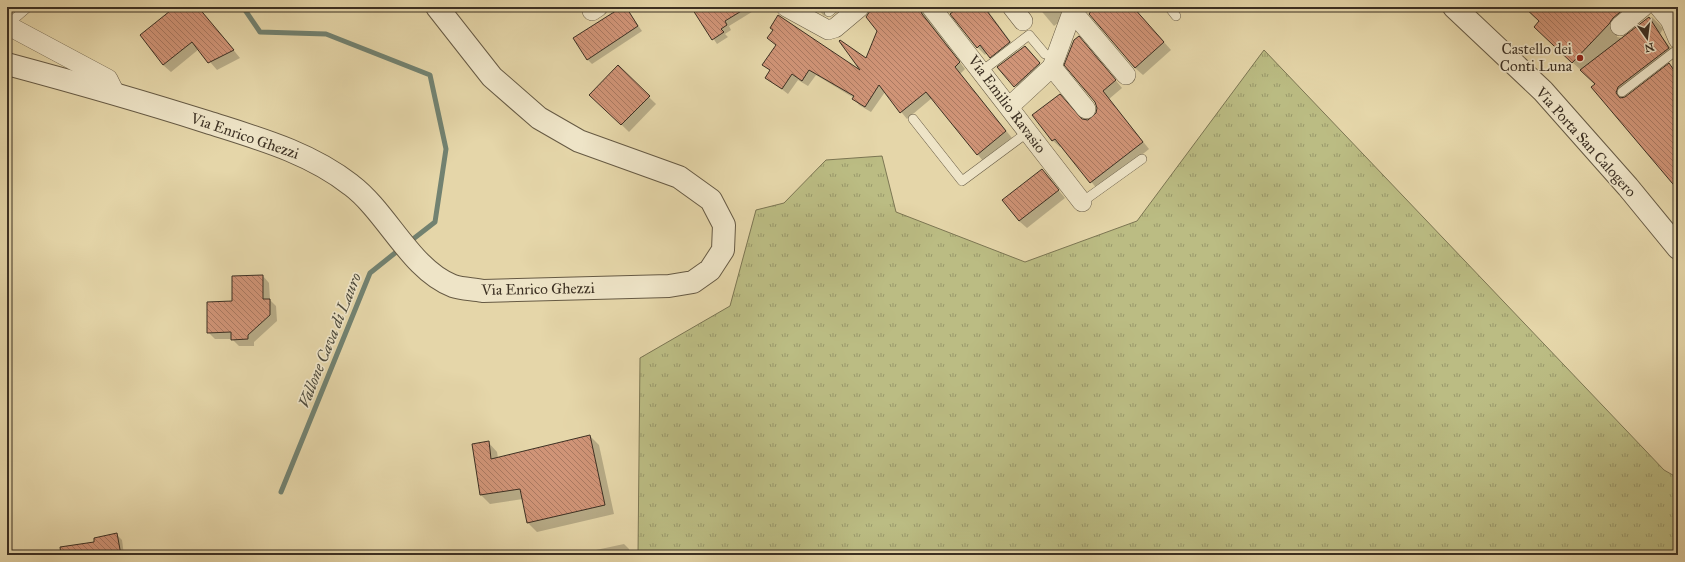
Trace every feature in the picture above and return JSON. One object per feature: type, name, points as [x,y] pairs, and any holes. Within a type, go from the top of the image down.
[{"type":"street","name":"Via Enrico Ghezzi","points":[[7,64],[115,93],[270,142],[319,163],[352,185],[428,272],[453,286],[483,291],[669,286],[693,282],[710,270],[723,250],[724,225],[711,200],[679,177],[578,141],[539,118],[492,78],[437,7]]},
{"type":"street","points":[[786,7],[828,30],[835,28],[860,7]]},
{"type":"street","name":"Via Porta San Calogero","points":[[1454,7],[1543,91],[1628,187],[1678,248]]},
{"type":"street","points":[[1620,26],[1644,7]]},
{"type":"street","name":"Via Emilio Ravasio","points":[[936,9],[1082,202]]},
{"type":"street","points":[[1010,106],[1049,61],[1073,9],[1126,75]]},
{"type":"street","points":[[1669,13],[1678,39]]},
{"type":"street","points":[[7,25],[108,80],[115,93]]},
{"type":"street","points":[[1049,61],[1086,109]]},
{"type":"lane","points":[[7,25],[28,7]]},
{"type":"lane","points":[[1169,7],[1176,16]]},
{"type":"lane","points":[[982,71],[1029,35],[1049,61]]},
{"type":"lane","points":[[1622,92],[1678,49]]},
{"type":"lane","points":[[913,119],[962,180],[1028,132]]},
{"type":"lane","points":[[1082,202],[1142,159]]},
{"type":"green space","points":[[1264,50],[1664,470],[1678,478],[1678,555],[638,555],[640,358],[730,306],[756,210],[784,203],[826,160],[882,156],[896,212],[1025,262],[1137,221]]},
{"type":"building","points":[[175,7],[198,7],[234,50],[208,63],[192,42],[163,65],[140,35]]},
{"type":"building","points":[[622,7],[626,7],[638,26],[587,60],[573,38]]},
{"type":"building","points":[[691,7],[748,7],[725,21],[727,25],[721,29],[724,32],[712,40]]},
{"type":"building","points":[[871,7],[919,7],[922,14],[960,62],[955,67],[1006,131],[977,155],[926,92],[900,113],[879,85],[865,107],[852,99],[854,96],[809,70],[802,81],[792,74],[782,89],[765,78],[770,70],[762,65],[776,45],[767,38],[773,30],[770,28],[778,15],[860,70],[839,41],[840,40],[866,58],[877,31],[866,17]]},
{"type":"building","points":[[959,7],[984,7],[1010,42],[990,58],[980,45],[977,48],[950,14]]},
{"type":"building","points":[[1094,7],[1133,7],[1164,42],[1135,68],[1089,14]]},
{"type":"building","name":"Castello dei Conti Luna","points":[[1524,7],[1626,7],[1613,18],[1572,63],[1534,27],[1539,21]]},
{"type":"building","points":[[1649,17],[1669,48],[1618,87],[1616,93],[1620,98],[1625,97],[1669,63],[1678,76],[1678,190],[1591,87],[1595,84],[1580,70]]},
{"type":"building","points":[[1079,36],[1116,80],[1103,91],[1143,142],[1090,183],[1055,139],[1052,141],[1032,115],[1060,94],[1082,119],[1088,120],[1096,113],[1097,108],[1095,102],[1064,65],[1074,40]]},
{"type":"building","points":[[1025,46],[1040,63],[1014,87],[997,67]]},
{"type":"building","points":[[618,65],[650,96],[621,125],[589,95]]},
{"type":"building","points":[[1042,169],[1059,190],[1019,221],[1002,200]]},
{"type":"building","points":[[263,275],[263,299],[270,299],[270,315],[248,335],[248,339],[231,340],[231,332],[207,333],[207,302],[232,301],[232,276]]},
{"type":"building","points":[[590,435],[605,505],[527,523],[520,489],[480,495],[472,444],[489,441],[491,459]]},
{"type":"building","points":[[117,533],[121,555],[61,555],[60,547],[94,542],[94,538]]},
{"type":"waterway","name":"Vallone Cava di Lauro","points":[[243,7],[260,32],[326,34],[430,75],[446,149],[435,222],[408,243]]},
{"type":"waterway","name":"Vallone Cava di Lauro","points":[[281,492],[370,273],[400,249]]},
{"type":"place","name":"Castello dei Conti Luna","points":[[1580,58]]}]
